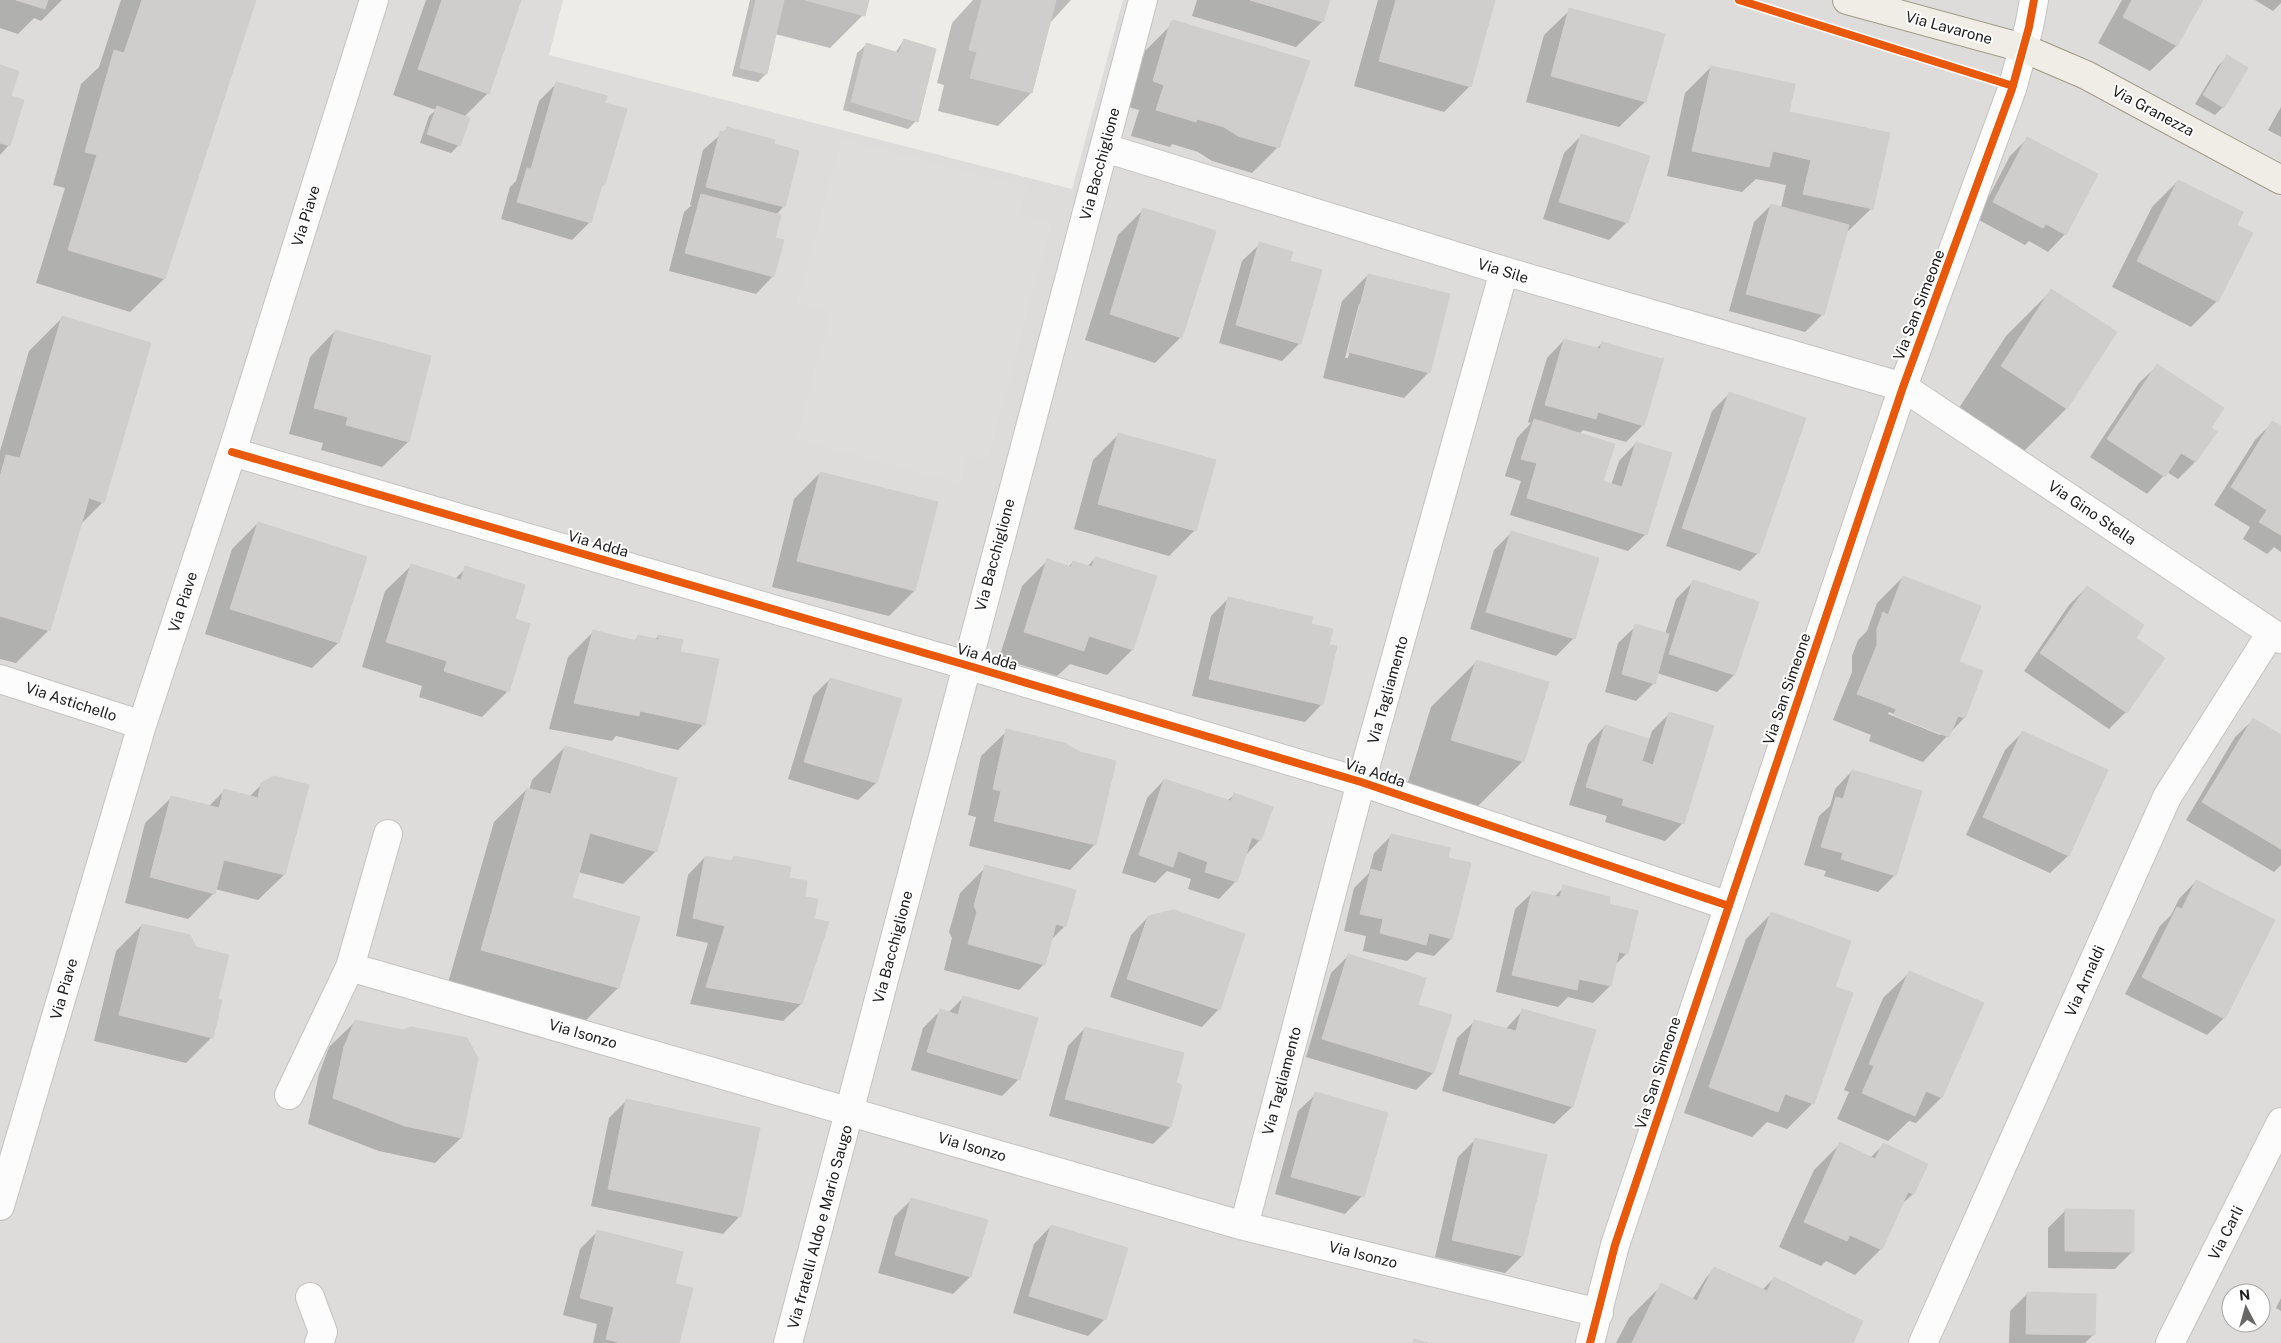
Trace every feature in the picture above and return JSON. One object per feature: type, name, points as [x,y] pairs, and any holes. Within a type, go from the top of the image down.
[{"type":"main road","name":"Via Lavarone","points":[[1847,0],[2023,48]]},
{"type":"main road","name":"Via Granezza","points":[[2023,48],[2086,75],[2281,180]]},
{"type":"street","name":"Via Piave","points":[[0,1206],[142,725],[232,452],[374,0]]},
{"type":"street","name":"Via Bacchiglione","points":[[851,1111],[966,665],[1143,0]]},
{"type":"street","name":"Via San Simeone","points":[[1590,1343],[1616,1245],[1902,387],[2012,89],[2034,0]]},
{"type":"street","name":"Via Sile","points":[[1105,148],[1504,271],[1902,387]]},
{"type":"street","name":"Via Tagliamento","points":[[1244,1226],[1361,782],[1504,271]]},
{"type":"street","name":"Via Gino Stella","points":[[1902,387],[2276,636]]},
{"type":"street","name":"Via Adda","points":[[232,452],[1361,782],[1729,906]]},
{"type":"street","name":"Via Arnaldi","points":[[1922,1343],[2167,797],[2276,636]]},
{"type":"street","name":"Via Astichello","points":[[0,679],[142,725]]},
{"type":"street","points":[[289,1095],[350,967],[388,834]]},
{"type":"street","name":"Via Isonzo","points":[[350,967],[1244,1226],[1599,1313]]},
{"type":"street","name":"Via fratelli Aldo e Mario Saugo","points":[[788,1343],[851,1111]]},
{"type":"street","name":"Via Carli","points":[[2170,1343],[2281,1122]]},
{"type":"street","points":[[310,1297],[323,1332],[320,1343]]},
{"type":"shaded area","points":[[0,0],[563,0],[549,55],[1072,189],[1123,0],[2281,0],[2281,1343],[0,1343]]},
{"type":"shaded area","points":[[842,139],[1027,187],[1020,213],[1051,225],[988,459],[968,455],[960,484],[796,439],[830,313],[797,303]]},
{"type":"building","points":[[16,0],[48,0],[45,9]]},
{"type":"building","points":[[142,0],[256,0],[165,279],[68,250],[97,155],[85,152],[114,50],[124,53]]},
{"type":"building","points":[[442,0],[521,0],[489,94],[418,69]]},
{"type":"building","points":[[756,0],[784,0],[767,74],[740,68]]},
{"type":"building","points":[[805,0],[869,0],[865,16]]},
{"type":"building","points":[[982,0],[1056,0],[1032,93],[970,78],[977,52],[969,50]]},
{"type":"building","points":[[1250,0],[1330,0],[1323,22]]},
{"type":"building","points":[[1396,0],[1495,0],[1471,87],[1379,61]]},
{"type":"building","points":[[2132,0],[2203,0],[2177,46],[2123,17]]},
{"type":"building","points":[[1569,8],[1665,34],[1646,102],[1551,76]]},
{"type":"building","points":[[1173,20],[1310,61],[1279,148],[1238,136],[1224,127],[1197,119],[1196,122],[1156,110],[1164,85],[1153,81],[1170,23]]},
{"type":"building","points":[[904,39],[936,49],[918,122],[851,102],[866,43],[899,53]]},
{"type":"building","points":[[2227,55],[2248,68],[2224,108],[2203,95]]},
{"type":"building","points":[[0,65],[19,71],[11,96],[24,100],[10,146],[0,143]]},
{"type":"building","points":[[1711,66],[1795,84],[1789,112],[1890,133],[1873,209],[1803,194],[1811,160],[1773,151],[1769,167],[1692,151]]},
{"type":"building","points":[[556,82],[607,96],[605,103],[627,109],[605,184],[602,185],[591,223],[517,202],[527,168],[531,169]]},
{"type":"building","points":[[437,106],[470,118],[460,146],[427,134]]},
{"type":"building","points":[[727,127],[775,140],[774,144],[799,151],[785,207],[706,187],[720,131],[725,132]]},
{"type":"building","points":[[1581,134],[1650,156],[1628,223],[1559,202]]},
{"type":"building","points":[[2027,137],[2098,174],[2066,235],[2046,224],[2043,228],[1993,202]]},
{"type":"building","points":[[2178,180],[2243,212],[2237,225],[2253,233],[2218,302],[2137,261]]},
{"type":"building","points":[[701,194],[781,215],[775,238],[784,240],[774,277],[685,253]]},
{"type":"building","points":[[1771,204],[1849,225],[1824,315],[1746,294]]},
{"type":"building","points":[[1143,208],[1216,231],[1182,338],[1110,314]]},
{"type":"building","points":[[1259,242],[1293,252],[1290,261],[1322,270],[1301,344],[1236,325]]},
{"type":"building","points":[[1368,274],[1450,294],[1430,373],[1348,352]]},
{"type":"building","points":[[2051,289],[2117,332],[2067,409],[2001,366]]},
{"type":"building","points":[[62,316],[151,343],[104,503],[89,498],[50,631],[0,616],[0,477],[6,455],[20,458]]},
{"type":"building","points":[[335,330],[431,356],[409,442],[346,425],[348,417],[314,408]]},
{"type":"building","points":[[1564,339],[1600,349],[1602,342],[1662,359],[1664,357],[1644,426],[1598,412],[1596,419],[1545,405]]},
{"type":"building","points":[[2157,364],[2224,408],[2211,428],[2217,432],[2196,462],[2181,453],[2165,477],[2107,439]]},
{"type":"building","points":[[1729,392],[1806,418],[1759,554],[1682,528]]},
{"type":"building","points":[[1534,419],[1615,444],[1603,481],[1622,487],[1636,442],[1672,453],[1647,535],[1527,498],[1537,463],[1521,459]]},
{"type":"building","points":[[2272,421],[2281,426],[2281,535],[2259,522],[2267,510],[2231,487]]},
{"type":"building","points":[[1118,433],[1216,460],[1196,531],[1098,504]]},
{"type":"building","points":[[820,472],[938,502],[915,591],[797,561]]},
{"type":"building","points":[[258,522],[367,557],[339,643],[230,609]]},
{"type":"building","points":[[1511,531],[1599,558],[1575,639],[1486,612]]},
{"type":"building","points":[[1095,557],[1157,576],[1133,650],[1089,636],[1084,651],[1024,632],[1047,559],[1071,567],[1073,561],[1092,567]]},
{"type":"building","points":[[411,564],[461,580],[465,566],[525,585],[515,619],[530,624],[509,692],[444,671],[447,661],[386,642]]},
{"type":"building","points":[[1903,576],[1981,606],[1959,662],[1983,671],[1965,718],[1958,716],[1949,737],[1894,715],[1896,709],[1857,694],[1877,645],[1877,629],[1883,612],[1888,615]]},
{"type":"building","points":[[1693,580],[1759,602],[1735,675],[1669,654]]},
{"type":"building","points":[[2087,586],[2144,625],[2136,638],[2165,658],[2127,713],[2040,653]]},
{"type":"building","points":[[1228,597],[1313,617],[1311,624],[1333,629],[1329,645],[1337,646],[1323,705],[1209,679]]},
{"type":"building","points":[[1635,624],[1669,634],[1655,684],[1622,674]]},
{"type":"building","points":[[593,630],[636,641],[638,635],[659,640],[658,635],[683,640],[680,652],[719,659],[705,725],[640,711],[639,716],[574,703]]},
{"type":"building","points":[[1476,660],[1549,682],[1524,762],[1451,740]]},
{"type":"building","points":[[830,678],[902,699],[877,783],[804,762]]},
{"type":"building","points":[[1669,712],[1714,726],[1684,824],[1622,805],[1624,799],[1586,787],[1605,725],[1649,739],[1642,761],[1653,765]]},
{"type":"building","points":[[2253,718],[2281,735],[2281,849],[2202,802]]},
{"type":"building","points":[[1006,729],[1064,743],[1080,752],[1116,761],[1096,845],[994,821],[1001,791],[993,789]]},
{"type":"building","points":[[2022,731],[2108,770],[2069,856],[1983,817]]},
{"type":"building","points":[[565,746],[677,778],[657,852],[590,833],[572,898],[640,917],[619,988],[481,950],[527,788],[551,794]]},
{"type":"building","points":[[1852,770],[1922,791],[1896,876],[1841,859],[1843,853],[1821,847],[1836,797],[1843,799]]},
{"type":"building","points":[[274,776],[309,785],[285,875],[224,860],[215,894],[150,877],[171,796],[219,808],[224,789],[258,798],[261,783]]},
{"type":"building","points":[[1164,779],[1231,801],[1234,793],[1273,807],[1261,841],[1252,837],[1237,882],[1205,872],[1208,862],[1178,851],[1173,867],[1139,855]]},
{"type":"building","points":[[1391,834],[1450,848],[1448,858],[1471,863],[1452,939],[1429,933],[1426,945],[1380,933],[1383,919],[1360,914],[1371,869],[1382,872]]},
{"type":"building","points":[[705,856],[732,861],[734,856],[791,867],[789,878],[807,881],[805,897],[818,899],[814,919],[829,922],[802,1004],[706,987],[725,926],[693,918]]},
{"type":"building","points":[[985,865],[1076,890],[1066,927],[1056,924],[1045,965],[968,944],[977,912],[974,906]]},
{"type":"building","points":[[2196,880],[2275,920],[2225,1019],[2142,977],[2177,907],[2182,909]]},
{"type":"building","points":[[1563,885],[1610,897],[1609,904],[1638,911],[1628,954],[1619,952],[1611,986],[1579,979],[1577,990],[1512,975],[1532,891],[1560,897]]},
{"type":"building","points":[[1174,910],[1245,934],[1220,1010],[1127,979],[1148,916]]},
{"type":"building","points":[[1771,912],[1851,941],[1835,987],[1853,993],[1814,1104],[1785,1094],[1778,1112],[1709,1087]]},
{"type":"building","points":[[142,924],[190,935],[196,947],[229,955],[218,999],[222,1000],[213,1038],[119,1015]]},
{"type":"building","points":[[1348,954],[1426,978],[1418,1005],[1452,1015],[1434,1073],[1322,1039]]},
{"type":"building","points":[[1909,971],[1984,1003],[1942,1098],[1926,1091],[1915,1116],[1862,1093],[1874,1066],[1869,1064]]},
{"type":"building","points":[[963,996],[1038,1018],[1020,1080],[927,1052],[940,1009],[958,1015]]},
{"type":"building","points":[[1522,1009],[1596,1030],[1573,1107],[1459,1074],[1474,1020],[1516,1031]]},
{"type":"building","points":[[355,1020],[403,1030],[411,1027],[467,1038],[478,1058],[462,1138],[405,1126],[333,1098],[344,1047]]},
{"type":"building","points":[[1085,1027],[1184,1053],[1176,1083],[1182,1085],[1171,1127],[1065,1099]]},
{"type":"building","points":[[1315,1092],[1388,1113],[1364,1197],[1291,1177]]},
{"type":"building","points":[[626,1099],[760,1128],[741,1217],[608,1189]]},
{"type":"building","points":[[1475,1138],[1547,1155],[1523,1256],[1452,1240]]},
{"type":"building","points":[[1840,1142],[1875,1159],[1883,1143],[1928,1164],[1914,1194],[1908,1192],[1882,1250],[1850,1235],[1847,1241],[1804,1222]]},
{"type":"building","points":[[911,1198],[988,1220],[971,1277],[895,1255]]},
{"type":"building","points":[[2065,1209],[2134,1210],[2134,1252],[2065,1251]]},
{"type":"building","points":[[1051,1225],[1128,1248],[1106,1320],[1029,1296]]},
{"type":"building","points":[[597,1230],[683,1252],[675,1284],[693,1288],[679,1343],[621,1343],[606,1339],[614,1307],[580,1298]]},
{"type":"building","points":[[1714,1267],[1767,1291],[1757,1312],[1704,1286]]},
{"type":"building","points":[[1774,1277],[1863,1321],[1853,1343],[1632,1343],[1661,1283],[1697,1301],[1704,1286],[1757,1312]]},
{"type":"building","points":[[2027,1292],[2096,1294],[2095,1335],[2026,1334]]},
{"type":"building","points":[[1414,1339],[1428,1343],[1413,1343]]},
{"type":"cycle path","points":[[1739,0],[2013,86]]},
{"type":"cycle path","points":[[1590,1343],[1615,1245],[1903,387],[2012,89],[2029,27],[2034,0]]},
{"type":"cycle path","points":[[232,452],[1361,782],[1729,906]]}]
